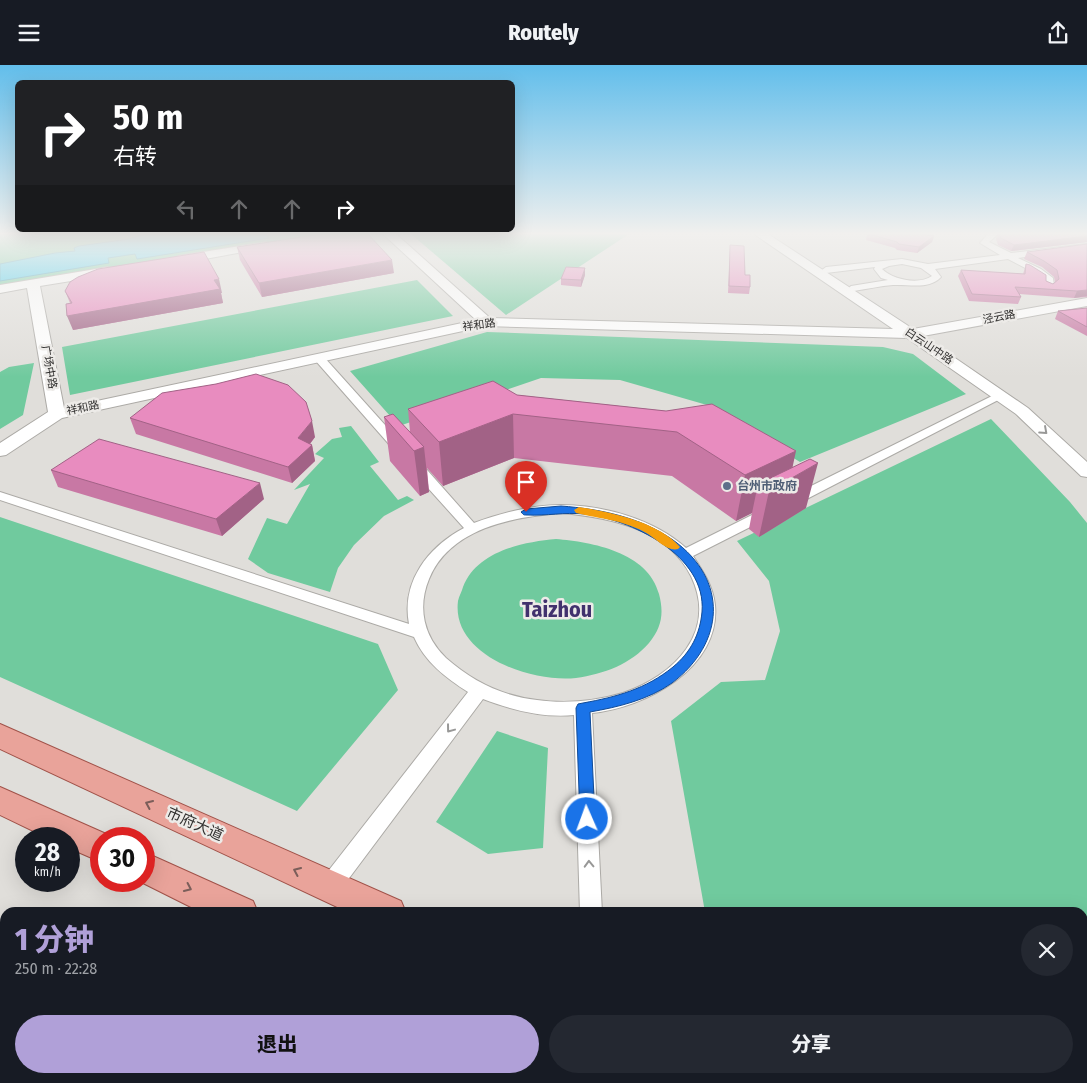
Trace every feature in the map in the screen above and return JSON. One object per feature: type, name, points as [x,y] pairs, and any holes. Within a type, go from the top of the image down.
[{"type":"main road","name":"市府大道","points":[[0,736],[376,907]]},
{"type":"main road","points":[[0,800],[90,842]]},
{"type":"main road","points":[[155,872],[228,907]]},
{"type":"street","points":[[0,289],[48,282]]},
{"type":"street","points":[[441,282],[486,322]]},
{"type":"street","name":"白云山中路","points":[[835,282],[1040,411],[1087,455]]},
{"type":"street","name":"白云山中路","points":[[844,282],[1022,411],[1087,472]]},
{"type":"street","points":[[854,288],[897,282]]},
{"type":"street","points":[[905,282],[926,282]]},
{"type":"street","points":[[1049,286],[1050,282]]},
{"type":"street","name":"广场中路","points":[[34,284],[57,414]]},
{"type":"street","name":"泾云路","points":[[916,333],[1087,302]]},
{"type":"street","name":"祥和路","points":[[57,414],[486,322],[916,333]]},
{"type":"street","points":[[319,357],[472,529]]},
{"type":"street","points":[[684,555],[1000,395]]},
{"type":"street","points":[[0,451],[57,414]]},
{"type":"street","points":[[0,496],[419,633]]},
{"type":"street","points":[[561,509],[608,515],[650,531],[684,555],[696,571],[705,589],[708,608],[706,627],[698,646],[685,664],[666,680],[650,689],[614,703],[583,708],[556,708],[503,700],[479,691],[458,679],[441,665],[428,649],[419,633],[415,615],[415,597],[428,565],[440,551],[455,539],[493,520],[522,513],[561,509]]},
{"type":"street","points":[[330,886],[479,691]]},
{"type":"street","points":[[583,708],[591,907]]},
{"type":"green space","points":[[0,282],[28,282],[0,286]]},
{"type":"green space","points":[[409,282],[419,282],[453,316],[70,395],[62,347]]},
{"type":"green space","points":[[467,282],[557,282],[506,315]]},
{"type":"green space","points":[[487,332],[883,347],[913,354],[966,394],[800,462],[707,405],[620,380],[541,378],[399,426],[350,371]]},
{"type":"green space","points":[[34,363],[23,415],[0,429],[0,372],[9,367]]},
{"type":"green space","points":[[991,419],[1070,502],[1087,523],[1087,907],[704,907],[671,721],[721,682],[765,680],[780,631],[769,581],[737,541]]},
{"type":"green space","points":[[351,426],[379,462],[370,466],[398,500],[407,496],[414,500],[384,516],[354,545],[338,568],[330,592],[268,573],[248,559],[267,518],[287,524],[310,484],[294,490],[324,458],[315,454],[332,439],[342,437],[339,428]]},
{"type":"green space","points":[[0,517],[378,644],[398,690],[297,811],[0,677]]},
{"type":"green space","points":[[556,539],[602,547],[631,559],[643,568],[653,580],[659,594],[661,620],[657,631],[649,643],[634,657],[607,671],[576,678],[558,678],[538,676],[518,670],[498,662],[481,651],[467,637],[459,620],[458,601],[463,587],[479,565],[490,557],[516,546]]},
{"type":"green space","points":[[497,731],[548,748],[543,848],[488,854],[436,822]]},
{"type":"building","points":[[70,282],[215,282],[220,289],[67,316],[66,304],[72,303],[65,291]]},
{"type":"building","points":[[729,282],[750,282],[750,287],[729,286]]},
{"type":"building","points":[[966,282],[1047,282],[1053,284],[1056,282],[1087,282],[1087,290],[1015,287],[1021,297],[972,294]]},
{"type":"building","points":[[1087,308],[1087,327],[1058,311]]},
{"type":"building","points":[[256,374],[288,385],[306,402],[312,421],[298,438],[312,445],[288,467],[130,418],[162,393],[216,384]]},
{"type":"building","points":[[493,381],[517,395],[666,411],[712,404],[796,451],[745,475],[677,432],[513,414],[439,442],[408,409]]},
{"type":"building","points":[[393,414],[424,447],[414,451],[384,417]]},
{"type":"building","points":[[99,439],[260,483],[216,519],[51,470]]},
{"type":"building","points":[[810,459],[818,463],[769,491],[758,484]]},
{"type":"slow traffic","points":[[579,510],[629,521],[650,531],[674,547]]},
{"type":"place","name":"台州市政府","points":[[727,486]]},
{"type":"district","name":"Taizhou","points":[[557,609]]},
{"type":"route","points":[[526,512],[561,509],[584,511],[629,521],[668,542],[684,555],[696,571],[705,589],[708,608],[706,627],[698,646],[685,664],[666,680],[642,693],[614,703],[583,708],[587,819]]}]
